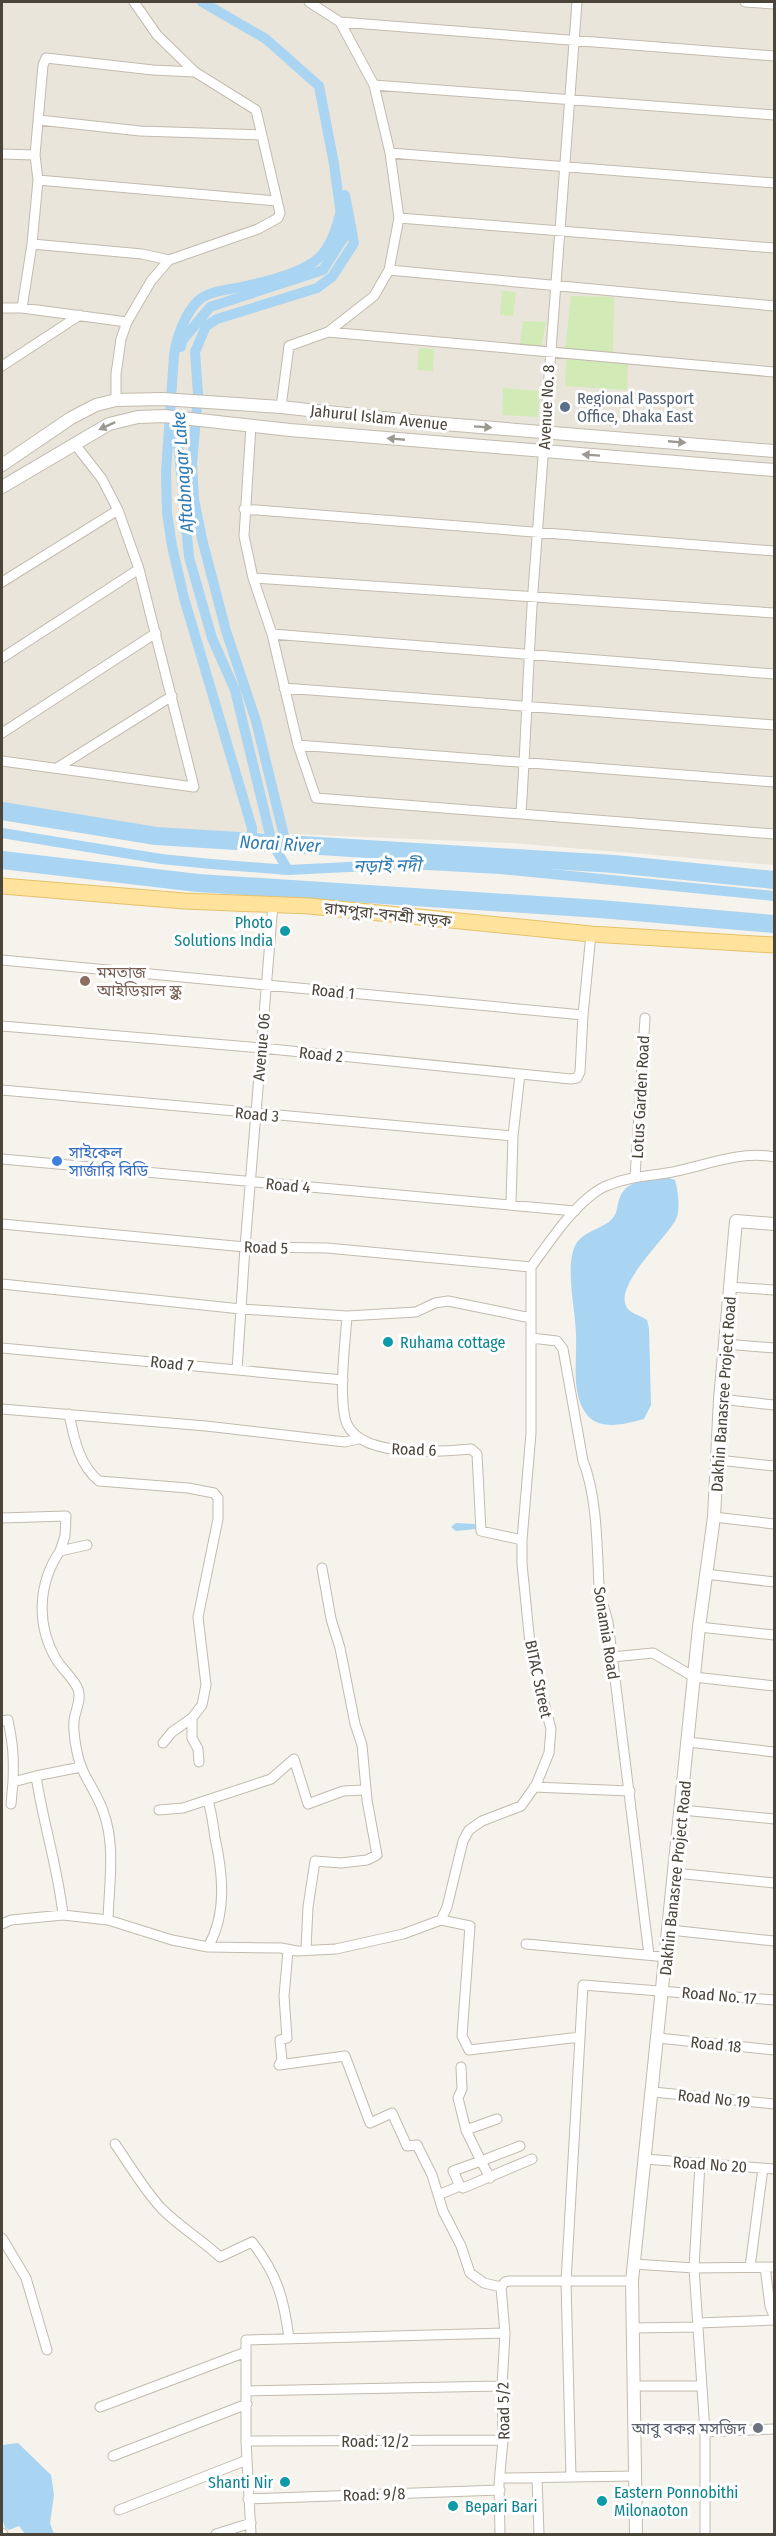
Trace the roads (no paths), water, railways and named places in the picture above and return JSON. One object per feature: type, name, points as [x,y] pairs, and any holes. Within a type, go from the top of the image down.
[{"type":"main road","name":"রামপুরা-বনশ্রী সড়ক","points":[[2,886],[184,901],[273,904],[591,934],[774,945]]},
{"type":"street","points":[[116,400],[116,374],[121,339],[127,322],[151,281],[169,260],[272,223],[280,213],[256,110],[195,72],[157,35],[134,2]]},
{"type":"street","points":[[309,2],[340,22],[774,56]]},
{"type":"street","name":"Avenue No. 8","points":[[521,813],[532,595],[577,2]]},
{"type":"street","points":[[746,2],[774,4]]},
{"type":"street","points":[[281,407],[289,346],[327,332],[374,296],[389,270],[399,218],[390,153],[374,85],[340,22]]},
{"type":"street","points":[[22,308],[32,244],[38,180],[35,155],[44,65],[49,58],[153,70],[195,72]]},
{"type":"street","points":[[374,85],[774,115]]},
{"type":"street","points":[[39,120],[140,131],[260,135]]},
{"type":"street","points":[[390,153],[774,183]]},
{"type":"street","points":[[2,154],[35,155]]},
{"type":"street","points":[[38,180],[276,201]]},
{"type":"street","points":[[399,218],[774,249]]},
{"type":"street","points":[[32,244],[142,254],[169,260]]},
{"type":"street","points":[[389,270],[774,306]]},
{"type":"street","points":[[2,309],[22,308],[127,322]]},
{"type":"street","points":[[2,366],[80,315]]},
{"type":"street","points":[[327,332],[774,372]]},
{"type":"street","name":"Jahurul Islam Avenue","points":[[2,465],[71,418],[96,405],[116,400],[162,399],[281,407],[420,422],[774,451]]},
{"type":"street","name":"Jahurul Islam Avenue","points":[[2,487],[74,443],[116,422],[138,417],[164,416],[543,452],[774,470]]},
{"type":"street","points":[[251,426],[244,536],[253,578],[272,634],[298,745],[316,798],[774,834]]},
{"type":"street","points":[[2,761],[195,787],[139,569],[118,510],[102,479],[74,443]]},
{"type":"street","points":[[244,509],[774,551]]},
{"type":"street","points":[[2,582],[118,510]]},
{"type":"street","points":[[2,658],[139,569]]},
{"type":"street","points":[[253,578],[774,613]]},
{"type":"street","points":[[2,733],[156,633]]},
{"type":"street","points":[[272,634],[774,674]]},
{"type":"street","points":[[284,688],[774,725]]},
{"type":"street","points":[[56,768],[171,696]]},
{"type":"street","points":[[298,745],[774,782]]},
{"type":"street","name":"Avenue 06","points":[[237,1370],[273,904]]},
{"type":"street","points":[[583,1015],[591,934]]},
{"type":"street","name":"Road 1","points":[[2,960],[583,1015]]},
{"type":"street","name":"Road 2","points":[[2,1026],[577,1078],[580,1072],[583,1015]]},
{"type":"street","name":"Lotus Garden Road","points":[[635,1177],[645,1017]]},
{"type":"street","points":[[511,1203],[513,1136],[520,1074]]},
{"type":"street","name":"Road 3","points":[[2,1090],[513,1136]]},
{"type":"street","points":[[531,1267],[575,1211],[607,1185],[635,1177],[667,1173],[733,1158],[774,1157]]},
{"type":"street","name":"Road 4","points":[[2,1160],[511,1203],[575,1211]]},
{"type":"street","name":"Dakhin Banasree Project Road","points":[[636,2535],[632,2281],[670,1930],[699,1627],[714,1517],[720,1399],[736,1221],[774,1224]]},
{"type":"street","name":"Road 5","points":[[2,1224],[245,1247],[327,1248],[531,1267]]},
{"type":"street","name":"BITAC Street","points":[[441,1920],[447,1907],[463,1841],[469,1830],[482,1821],[520,1806],[534,1787],[549,1753],[551,1729],[531,1654],[522,1540],[531,1432],[531,1267]]},
{"type":"street","points":[[2,1284],[241,1309],[347,1316],[416,1311],[435,1303],[448,1301],[531,1318]]},
{"type":"street","points":[[730,1287],[774,1290]]},
{"type":"street","points":[[2,1408],[345,1442],[358,1439],[345,1419],[343,1380],[347,1316]]},
{"type":"street","name":"Sonamia Road","points":[[531,1338],[557,1341],[563,1349],[583,1461],[587,1472],[594,1521],[600,1605],[604,1608],[612,1657],[649,1955]]},
{"type":"street","points":[[725,1344],[774,1348]]},
{"type":"street","name":"Road 7","points":[[2,1348],[343,1380]]},
{"type":"street","points":[[720,1399],[774,1405]]},
{"type":"street","points":[[69,1414],[74,1438],[85,1466],[99,1481],[188,1488],[214,1493],[218,1498],[218,1519],[198,1617],[206,1685],[202,1705],[192,1718],[172,1732],[163,1743]]},
{"type":"street","name":"Road 6","points":[[358,1439],[385,1449],[471,1449],[477,1454],[481,1531],[522,1540]]},
{"type":"street","points":[[718,1460],[774,1466]]},
{"type":"street","points":[[2,1518],[66,1516],[65,1536],[60,1551],[48,1572],[41,1610],[48,1641],[56,1658],[77,1688],[79,1703],[74,1719],[74,1732],[81,1767],[102,1809],[111,1842],[108,1920]]},
{"type":"street","points":[[714,1517],[774,1524]]},
{"type":"street","points":[[60,1551],[87,1545]]},
{"type":"street","points":[[306,1949],[308,1907],[315,1861],[341,1863],[367,1860],[377,1855],[365,1790],[362,1745],[355,1724],[340,1648],[331,1619],[322,1568]]},
{"type":"street","points":[[705,1574],[774,1582]]},
{"type":"street","points":[[699,1627],[774,1635]]},
{"type":"street","points":[[612,1657],[653,1653],[694,1677],[774,1686]]},
{"type":"street","points":[[192,1718],[192,1738],[198,1749],[199,1762]]},
{"type":"street","points":[[2,1721],[8,1720],[15,1754],[10,1804]]},
{"type":"street","points":[[688,1742],[774,1752]]},
{"type":"street","points":[[159,1810],[183,1808],[271,1779],[294,1759],[308,1804],[343,1791],[365,1790]]},
{"type":"street","points":[[13,1782],[81,1767]]},
{"type":"street","points":[[36,1776],[63,1915]]},
{"type":"street","points":[[534,1787],[630,1791]]},
{"type":"street","points":[[208,1801],[222,1868],[221,1905],[217,1932],[208,1947]]},
{"type":"street","points":[[682,1810],[774,1819]]},
{"type":"street","points":[[675,1873],[774,1883]]},
{"type":"street","points":[[2,1924],[11,1920],[63,1915],[108,1920],[172,1940],[208,1947],[281,1948],[288,1951],[348,1946],[403,1934],[441,1920],[470,1926],[462,2036],[469,2050],[580,2037],[567,2282],[572,2477]]},
{"type":"street","points":[[670,1930],[774,1941]]},
{"type":"street","points":[[526,1944],[667,1957]]},
{"type":"street","points":[[288,1951],[284,1996],[287,2038],[280,2040],[282,2060],[279,2066],[345,2056],[370,2123],[392,2113],[407,2146],[417,2145],[432,2175],[443,2211],[461,2246],[470,2273],[484,2283],[501,2287],[505,2282],[510,2281],[632,2281]]},
{"type":"street","name":"Road No. 17","points":[[580,2037],[583,1985],[774,2000]]},
{"type":"street","name":"Road 18","points":[[658,2038],[774,2050]]},
{"type":"street","points":[[461,2067],[462,2089],[458,2098],[466,2130],[490,2178]]},
{"type":"street","name":"Road No 19","points":[[653,2092],[774,2104]]},
{"type":"street","points":[[466,2130],[497,2119]]},
{"type":"street","points":[[115,2144],[161,2207],[183,2229],[206,2244],[220,2257],[252,2241],[269,2264],[281,2295],[285,2306],[289,2339]]},
{"type":"street","points":[[460,2186],[453,2171],[520,2146]]},
{"type":"street","points":[[438,2196],[460,2186],[463,2188],[490,2178],[532,2159]]},
{"type":"street","name":"Road No 20","points":[[645,2159],[774,2169]]},
{"type":"street","points":[[700,2163],[694,2268],[705,2432],[705,2535]]},
{"type":"street","points":[[750,2267],[763,2168]]},
{"type":"street","points":[[2,2238],[26,2278],[47,2350]]},
{"type":"street","points":[[633,2328],[774,2318],[770,2306],[770,2267],[694,2268],[634,2264]]},
{"type":"street","name":"Road 5/2","points":[[500,2535],[505,2333],[501,2287]]},
{"type":"street","points":[[252,2535],[246,2441],[246,2340],[505,2333]]},
{"type":"street","points":[[100,2407],[246,2352]]},
{"type":"street","points":[[247,2391],[502,2386]]},
{"type":"street","points":[[633,2386],[702,2386]]},
{"type":"street","points":[[113,2456],[247,2404]]},
{"type":"street","points":[[705,2432],[774,2429]]},
{"type":"street","name":"Road: 12/2","points":[[246,2441],[504,2440]]},
{"type":"street","points":[[119,2510],[247,2460]]},
{"type":"street","points":[[502,2478],[635,2476]]},
{"type":"street","points":[[537,2478],[539,2535]]},
{"type":"street","name":"Road: 9/8","points":[[248,2499],[500,2490]]},
{"type":"street","points":[[216,2535],[251,2523]]},
{"type":"water","points":[[669,1178],[675,1180],[677,1189],[677,1217],[632,1277],[626,1290],[625,1302],[630,1311],[647,1320],[651,1405],[644,1419],[617,1425],[603,1424],[587,1415],[577,1391],[576,1325],[571,1276],[573,1253],[576,1244],[583,1236],[613,1218],[620,1197],[629,1186],[641,1181]]},
{"type":"water","points":[[456,1523],[475,1524],[477,1529],[456,1531],[451,1527]]},
{"type":"water","points":[[18,2443],[51,2475],[54,2495],[50,2523],[54,2534],[25,2534],[19,2526],[9,2530],[5,2528],[2,2518],[2,2445]]},
{"type":"waterway","name":"Aftabnagar Lake","points":[[181,347],[182,341],[210,307],[323,270],[344,237],[334,164],[319,86],[266,39],[202,2]]},
{"type":"waterway","name":"Aftabnagar Lake","points":[[345,195],[354,243],[332,277],[317,288],[217,319],[206,326],[195,352],[198,394],[192,464],[194,499],[226,631],[256,721],[286,844],[252,842],[252,828],[184,598],[172,546],[167,513],[166,472],[174,355],[185,319],[193,306],[202,298],[218,291],[260,283],[289,274],[315,261],[331,240],[345,195]]},
{"type":"waterway","name":"Aftabnagar Lake","points":[[176,420],[189,557],[212,638],[235,690],[272,843],[288,870]]},
{"type":"waterway","name":"Norai River","points":[[2,811],[156,836],[614,864],[774,880]]},
{"type":"waterway","name":"নড়াই নদী","points":[[2,833],[161,859],[211,864],[288,870],[409,864],[500,869],[774,896]]},
{"type":"waterway","name":"Norai River","points":[[2,860],[198,883],[600,909],[774,924]]},
{"type":"place","name":"Regional Passport Office, Dhaka East","points":[[565,407]]},
{"type":"place","name":"Photo Solutions India","points":[[285,931]]},
{"type":"place","name":"মমতাজ আইডিয়াল স্কুল","points":[[85,981]]},
{"type":"place","name":"সাইকেল সার্জারি বিডি","points":[[57,1161]]},
{"type":"place","name":"Ruhama cottage","points":[[388,1342]]},
{"type":"place","name":"আবু বকর মসজিদ","points":[[758,2428]]},
{"type":"place","name":"Shanti Nir","points":[[285,2482]]},
{"type":"place","name":"Eastern Ponnobithi Milonaoton","points":[[602,2501]]},
{"type":"place","name":"Bepari Bari","points":[[453,2506]]}]
